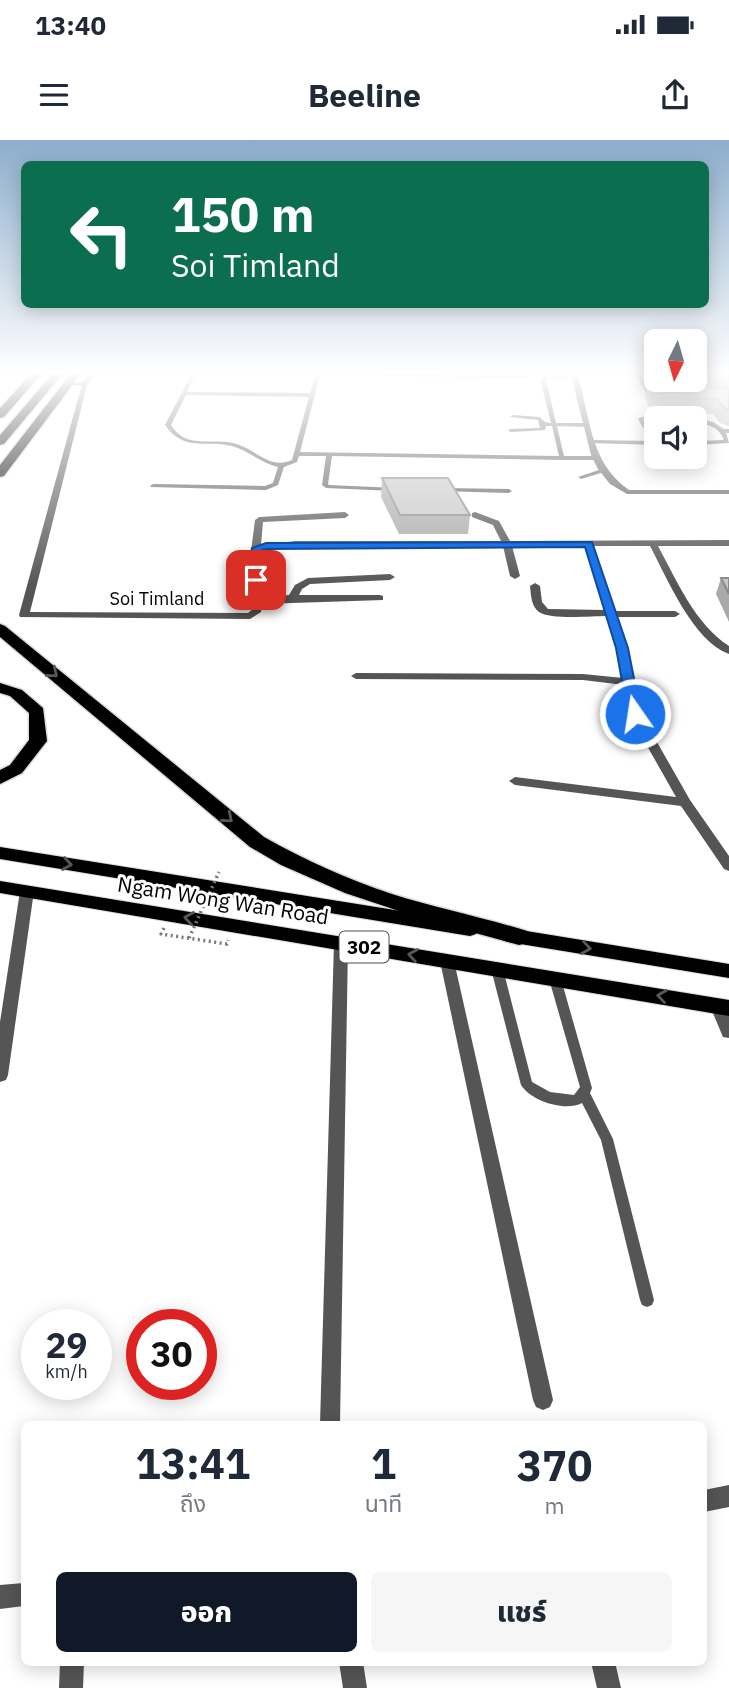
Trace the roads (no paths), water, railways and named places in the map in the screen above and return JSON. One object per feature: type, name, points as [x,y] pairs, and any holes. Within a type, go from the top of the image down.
[{"type":"highway","points":[[0,473],[22,443]]},
{"type":"highway","points":[[0,629],[257,842],[293,864],[381,900],[519,937]]},
{"type":"highway","points":[[0,688],[16,693],[37,712],[38,741],[16,769],[0,778]]},
{"type":"main road","name":"Ngam Wong Wan Road","points":[[0,853],[729,971]]},
{"type":"main road","name":"Ngam Wong Wan Road","points":[[0,887],[723,1007]]},
{"type":"street","name":"Soi Timland","points":[[68,443],[24,615],[250,616],[258,610],[258,601]]},
{"type":"street","points":[[592,443],[602,471],[616,486],[627,492],[729,492]]},
{"type":"street","points":[[345,515],[260,518],[255,559],[258,601],[293,598],[380,598]]},
{"type":"street","points":[[475,515],[496,523],[507,544],[515,576]]},
{"type":"street","points":[[257,548],[296,544],[726,543],[729,554]]},
{"type":"street","points":[[589,544],[622,648],[635,714],[685,802],[729,866]]},
{"type":"street","points":[[653,544],[690,607],[716,644],[729,651]]},
{"type":"street","points":[[293,598],[298,587],[308,581],[390,577]]},
{"type":"street","points":[[535,586],[536,599],[543,611],[676,614]]},
{"type":"street","points":[[356,676],[583,677],[628,682]]},
{"type":"street","points":[[515,781],[685,802]]},
{"type":"street","points":[[0,1072],[27,891]]},
{"type":"street","points":[[330,1421],[341,943]]},
{"type":"street","points":[[447,961],[542,1400]]},
{"type":"street","points":[[723,1007],[729,1032]]},
{"type":"street","points":[[707,1500],[729,1496]]},
{"type":"street","points":[[0,1597],[21,1595]]},
{"type":"street","points":[[71,1688],[72,1666]]},
{"type":"street","points":[[352,1666],[355,1688]]},
{"type":"street","points":[[604,1666],[609,1688]]},
{"type":"lane","points":[[196,443],[235,445],[266,462],[282,465],[294,463],[300,443]]},
{"type":"lane","points":[[559,443],[562,458]]},
{"type":"lane","points":[[297,454],[596,458]]},
{"type":"lane","points":[[329,454],[325,485],[328,487],[400,489]]},
{"type":"lane","points":[[153,486],[266,488],[276,484],[282,465]]},
{"type":"lane","points":[[581,477],[602,471]]},
{"type":"lane","points":[[427,490],[509,491]]},
{"type":"lane","points":[[497,969],[527,1085],[536,1094],[552,1100],[577,1100],[586,1088],[555,979]]},
{"type":"lane","points":[[583,1091],[607,1139],[647,1300]]}]
